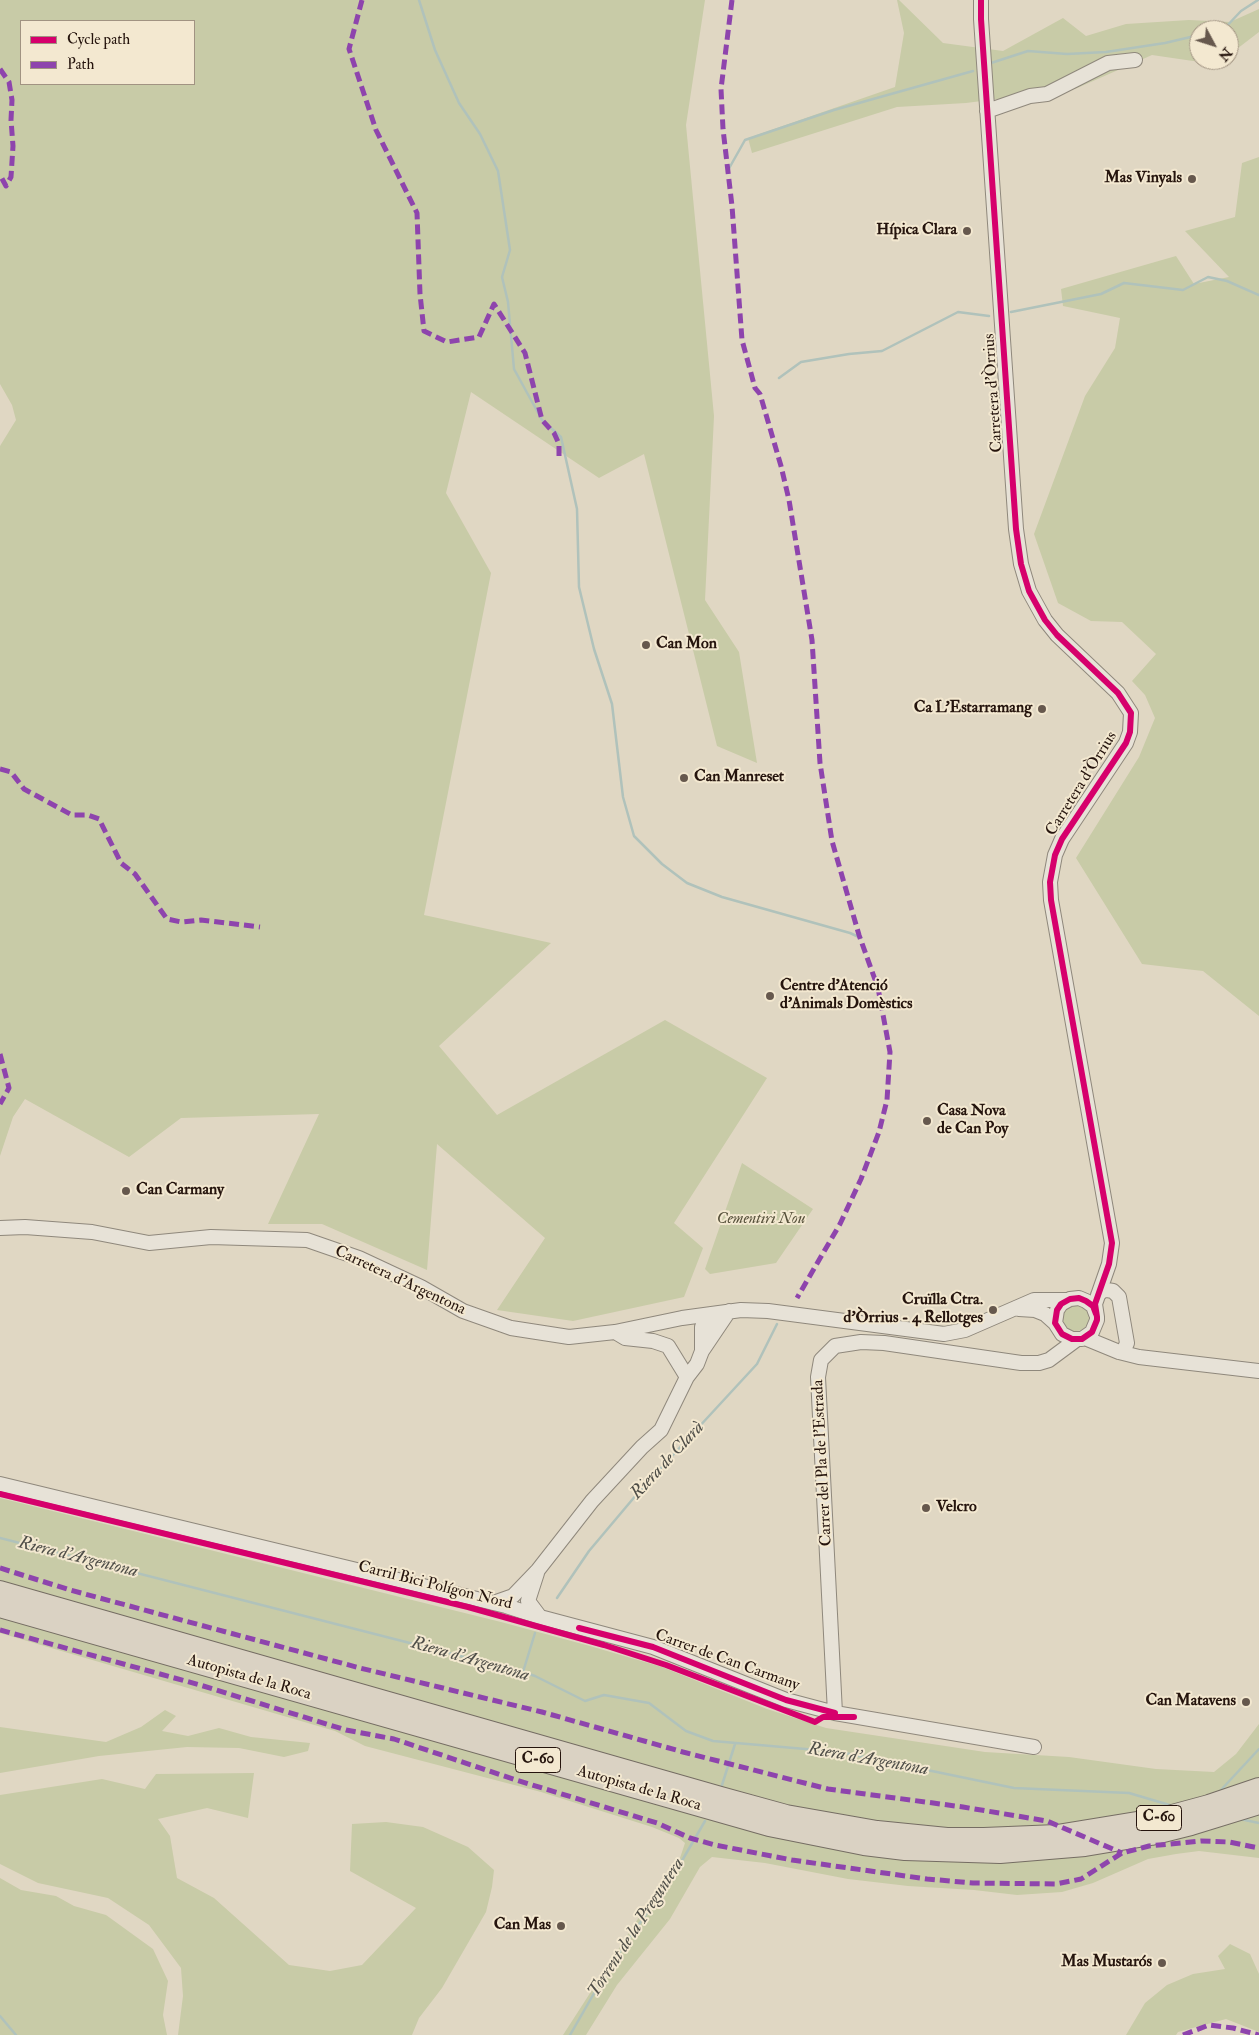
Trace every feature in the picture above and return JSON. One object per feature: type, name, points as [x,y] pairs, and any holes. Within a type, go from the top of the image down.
[{"type":"highway","name":"Autopista de la Roca","points":[[0,1591],[786,1815],[877,1831],[947,1838],[984,1838],[1057,1834],[1102,1829],[1161,1818],[1209,1805],[1259,1788]]},
{"type":"highway","name":"Autopista de la Roca","points":[[0,1607],[769,1826],[829,1839],[905,1850],[1024,1852],[1114,1842],[1167,1831],[1259,1804]]},
{"type":"street","name":"Carretera d'Òrrius","points":[[982,0],[981,19],[987,111],[1016,529],[1021,564],[1029,591],[1045,620],[1057,635],[1118,693],[1131,713],[1130,732],[1126,743],[1062,839],[1055,855],[1050,882],[1051,900],[1112,1243],[1110,1264],[1095,1304],[1096,1319]]},
{"type":"street","points":[[987,111],[1030,96],[1054,92],[1108,63],[1135,60]]},
{"type":"street","name":"Carretera d'Argentona","points":[[0,1228],[25,1227],[92,1232],[149,1242],[211,1237],[307,1240],[359,1258],[463,1311],[511,1328],[569,1337],[615,1332],[729,1311],[768,1311],[944,1334],[965,1330],[1016,1309]]},
{"type":"street","points":[[1016,1309],[1034,1300],[1073,1299],[1103,1290],[1112,1291],[1118,1297],[1127,1343],[1124,1350],[1114,1350]]},
{"type":"street","points":[[1049,1360],[1056,1346],[1057,1310],[1073,1299],[1090,1303],[1096,1319],[1114,1350]]},
{"type":"street","points":[[1016,1309],[1035,1310],[1045,1314],[1068,1338],[1080,1339],[1140,1357],[1259,1371]]},
{"type":"street","points":[[493,1603],[513,1596],[538,1570],[592,1501],[642,1447],[661,1430],[687,1377],[729,1311]]},
{"type":"street","points":[[702,1351],[702,1327],[711,1314]]},
{"type":"street","points":[[1080,1339],[1092,1332],[1096,1319]]},
{"type":"street","points":[[615,1332],[625,1338],[653,1341],[668,1346],[687,1377]]},
{"type":"street","name":"Carrer del Pla de l'Estrada","points":[[836,1713],[818,1377],[821,1360],[835,1346],[860,1342],[884,1343],[1021,1363],[1039,1363],[1049,1360],[1080,1339]]},
{"type":"street","name":"Carrer de Can Carmany","points":[[0,1484],[493,1603],[653,1647],[786,1700],[836,1713],[1034,1747]]},
{"type":"street","points":[[538,1570],[528,1601],[540,1617]]},
{"type":"green space","points":[[0,0],[705,0],[686,125],[714,416],[705,600],[739,652],[757,763],[717,746],[644,454],[599,478],[471,392],[446,493],[491,573],[424,915],[551,943],[439,1046],[497,1115],[665,1020],[767,1078],[674,1223],[703,1248],[684,1297],[573,1321],[497,1310],[545,1238],[437,1144],[427,1270],[322,1224],[268,1224],[319,1114],[181,1118],[129,1157],[25,1099],[13,1117],[0,1156],[0,446],[16,420],[12,405],[0,384]]},
{"type":"green space","points":[[897,0],[943,43],[1003,51],[1063,18],[1086,36],[1126,24],[1189,20],[1189,60],[1152,55],[1075,89],[966,103],[897,107],[752,153],[748,138],[895,87],[904,33]]},
{"type":"green space","points":[[1259,9],[1259,32],[1239,47],[1239,20],[1234,20]]},
{"type":"green space","points":[[1259,157],[1259,1016],[1203,971],[1142,964],[1076,858],[1139,757],[1155,718],[1145,695],[1132,681],[1156,654],[1122,622],[1091,621],[1058,603],[1034,534],[1085,396],[1115,348],[1120,318],[1063,306],[1061,289],[1176,256],[1194,284],[1229,277],[1185,231],[1235,217],[1242,163]]},
{"type":"green space","name":"Cementiri Nou","points":[[742,1163],[813,1209],[776,1263],[710,1274],[705,1269]]},
{"type":"green space","points":[[1076,1305],[1085,1309],[1089,1318],[1085,1327],[1076,1331],[1067,1327],[1063,1318],[1067,1309]]},
{"type":"green space","points":[[0,1498],[501,1622],[590,1646],[662,1667],[767,1709],[826,1728],[985,1752],[1069,1757],[1156,1769],[1214,1772],[1236,1754],[1259,1724],[1259,1858],[1199,1851],[1176,1854],[1148,1859],[1093,1883],[1062,1892],[1017,1895],[848,1879],[765,1863],[712,1857],[700,1867],[670,1919],[617,1985],[586,2035],[563,2035],[654,1894],[679,1861],[685,1843],[679,1838],[652,1827],[541,1792],[365,1746],[335,1731],[0,1633]]},
{"type":"green space","points":[[165,1710],[176,1716],[162,1731],[188,1736],[219,1728],[251,1737],[310,1743],[308,1751],[284,1757],[239,1748],[187,1747],[99,1756],[0,1773],[0,1727],[106,1742],[141,1727]]},
{"type":"green space","points":[[254,1773],[248,1818],[207,1808],[158,1819],[170,1836],[177,1878],[214,1898],[289,1965],[330,1971],[362,1965],[416,1908],[350,1871],[352,1824],[386,1822],[423,1827],[468,1847],[494,1870],[486,1912],[442,1988],[419,2018],[412,2035],[178,2035],[183,1996],[181,1968],[149,1925],[108,1898],[38,1883],[0,1864],[0,1795],[102,1779],[145,1789],[156,1774]]},
{"type":"green space","points":[[0,1878],[21,1890],[56,1896],[74,1906],[106,1915],[153,1949],[168,1981],[163,2015],[167,2035],[0,2035]]},
{"type":"green space","points":[[1230,1944],[1250,1954],[1259,1974],[1259,2032],[1226,2019],[1178,2032],[1176,2035],[1126,2035],[1145,2003],[1167,1985],[1193,1974],[1225,1969],[1218,1956]]},
{"type":"waterway","points":[[419,0],[435,50],[459,103],[480,134],[498,171],[510,250],[502,277],[508,302],[514,369],[542,420],[561,437],[577,509],[579,587],[594,649],[612,704],[623,797],[634,836],[662,864],[687,883],[722,897],[850,933],[861,938]]},
{"type":"waterway","points":[[1232,20],[1241,11],[1258,0]]},
{"type":"waterway","points":[[991,63],[1028,51],[1067,54],[1106,52],[1189,37]]},
{"type":"waterway","points":[[727,172],[745,140],[834,110],[973,71]]},
{"type":"waterway","points":[[1011,312],[1101,294],[1124,283],[1183,290],[1208,277],[1227,281],[1259,295]]},
{"type":"waterway","points":[[779,378],[801,362],[882,351],[958,312],[989,316]]},
{"type":"waterway","name":"Riera de Clarà","points":[[557,1598],[589,1551],[637,1494],[757,1364],[777,1324]]},
{"type":"waterway","name":"Riera d'Argentona","points":[[0,1538],[523,1672],[585,1701],[604,1695],[649,1703],[686,1731],[713,1741],[840,1752],[1014,1788],[1129,1793],[1173,1806]]},
{"type":"waterway","name":"Riera de Clarà","points":[[523,1672],[535,1633]]},
{"type":"waterway","points":[[722,1785],[735,1744]]},
{"type":"waterway","points":[[1220,1791],[1259,1749]]},
{"type":"waterway","points":[[1240,1819],[1259,1823]]},
{"type":"waterway","name":"Torrent de la Preguntera","points":[[570,2035],[608,1969],[676,1871],[705,1821]]},
{"type":"waterway","points":[[0,2016],[16,2035]]},
{"type":"marked path","points":[[362,0],[349,49],[376,130],[417,213],[420,294],[424,331],[447,342],[479,337],[494,304],[525,353],[542,420],[554,433],[559,444],[559,457]]},
{"type":"marked path","points":[[732,0],[721,89],[742,340],[755,388],[760,394],[789,500],[812,640],[820,763],[832,841],[859,935],[878,988],[890,1052],[887,1100],[879,1132],[861,1179],[840,1224],[797,1298]]},
{"type":"marked path","points":[[0,69],[9,82],[12,100],[13,146],[11,177],[6,186],[0,175]]},
{"type":"marked path","points":[[0,769],[11,772],[24,789],[72,815],[88,815],[99,819],[121,863],[135,874],[167,919],[181,922],[201,920],[260,927]]},
{"type":"marked path","points":[[0,1054],[9,1088],[0,1104]]},
{"type":"marked path","points":[[0,1568],[70,1590],[360,1668],[542,1712],[683,1752],[828,1789],[963,1807],[1047,1821],[1122,1853]]},
{"type":"marked path","points":[[0,1630],[200,1685],[346,1730],[394,1739],[516,1780],[657,1823],[690,1838],[715,1845],[792,1860],[927,1879],[973,1883],[1056,1884],[1081,1879],[1122,1853],[1149,1846],[1201,1841],[1229,1842],[1259,1848]]},
{"type":"marked path","points":[[1183,2035],[1209,2025],[1233,2028],[1259,2035]]},
{"type":"cycle path","points":[[981,0],[1016,529],[1021,564],[1029,591],[1045,620],[1057,635],[1118,693],[1131,713],[1130,732],[1126,743],[1062,839],[1055,855],[1050,882],[1051,900],[1112,1243],[1109,1264],[1095,1304],[1097,1320],[1092,1332],[1082,1339],[1072,1339],[1062,1334],[1055,1323],[1057,1310],[1061,1304],[1070,1299],[1079,1298],[1086,1301],[1093,1306],[1096,1314]]},
{"type":"cycle path","name":"Carril Bici Polígon Nord","points":[[0,1494],[468,1607],[604,1645],[666,1665],[815,1722],[823,1717],[854,1717]]},
{"type":"cycle path","points":[[579,1628],[653,1647],[786,1700],[835,1713]]},
{"type":"place","name":"Mas Vinyals","points":[[1192,179]]},
{"type":"place","name":"Hípica Clara","points":[[967,231]]},
{"type":"place","name":"Can Mon","points":[[646,645]]},
{"type":"place","name":"Ca L'Estarramang","points":[[1042,709]]},
{"type":"place","name":"Can Manreset","points":[[684,778]]},
{"type":"place","name":"Centre d'Atenció d'Animals Domèstics","points":[[770,996]]},
{"type":"place","name":"Casa Nova de Can Poy","points":[[927,1121]]},
{"type":"place","name":"Can Carmany","points":[[126,1191]]},
{"type":"place","name":"Cruïlla Ctra. d'Òrrius - 4 Rellotges","points":[[993,1310]]},
{"type":"place","name":"Velcro","points":[[926,1508]]},
{"type":"place","name":"Can Matavens","points":[[1246,1702]]},
{"type":"place","name":"Can Mas","points":[[561,1926]]},
{"type":"place","name":"Mas Mustarós","points":[[1162,1963]]}]
